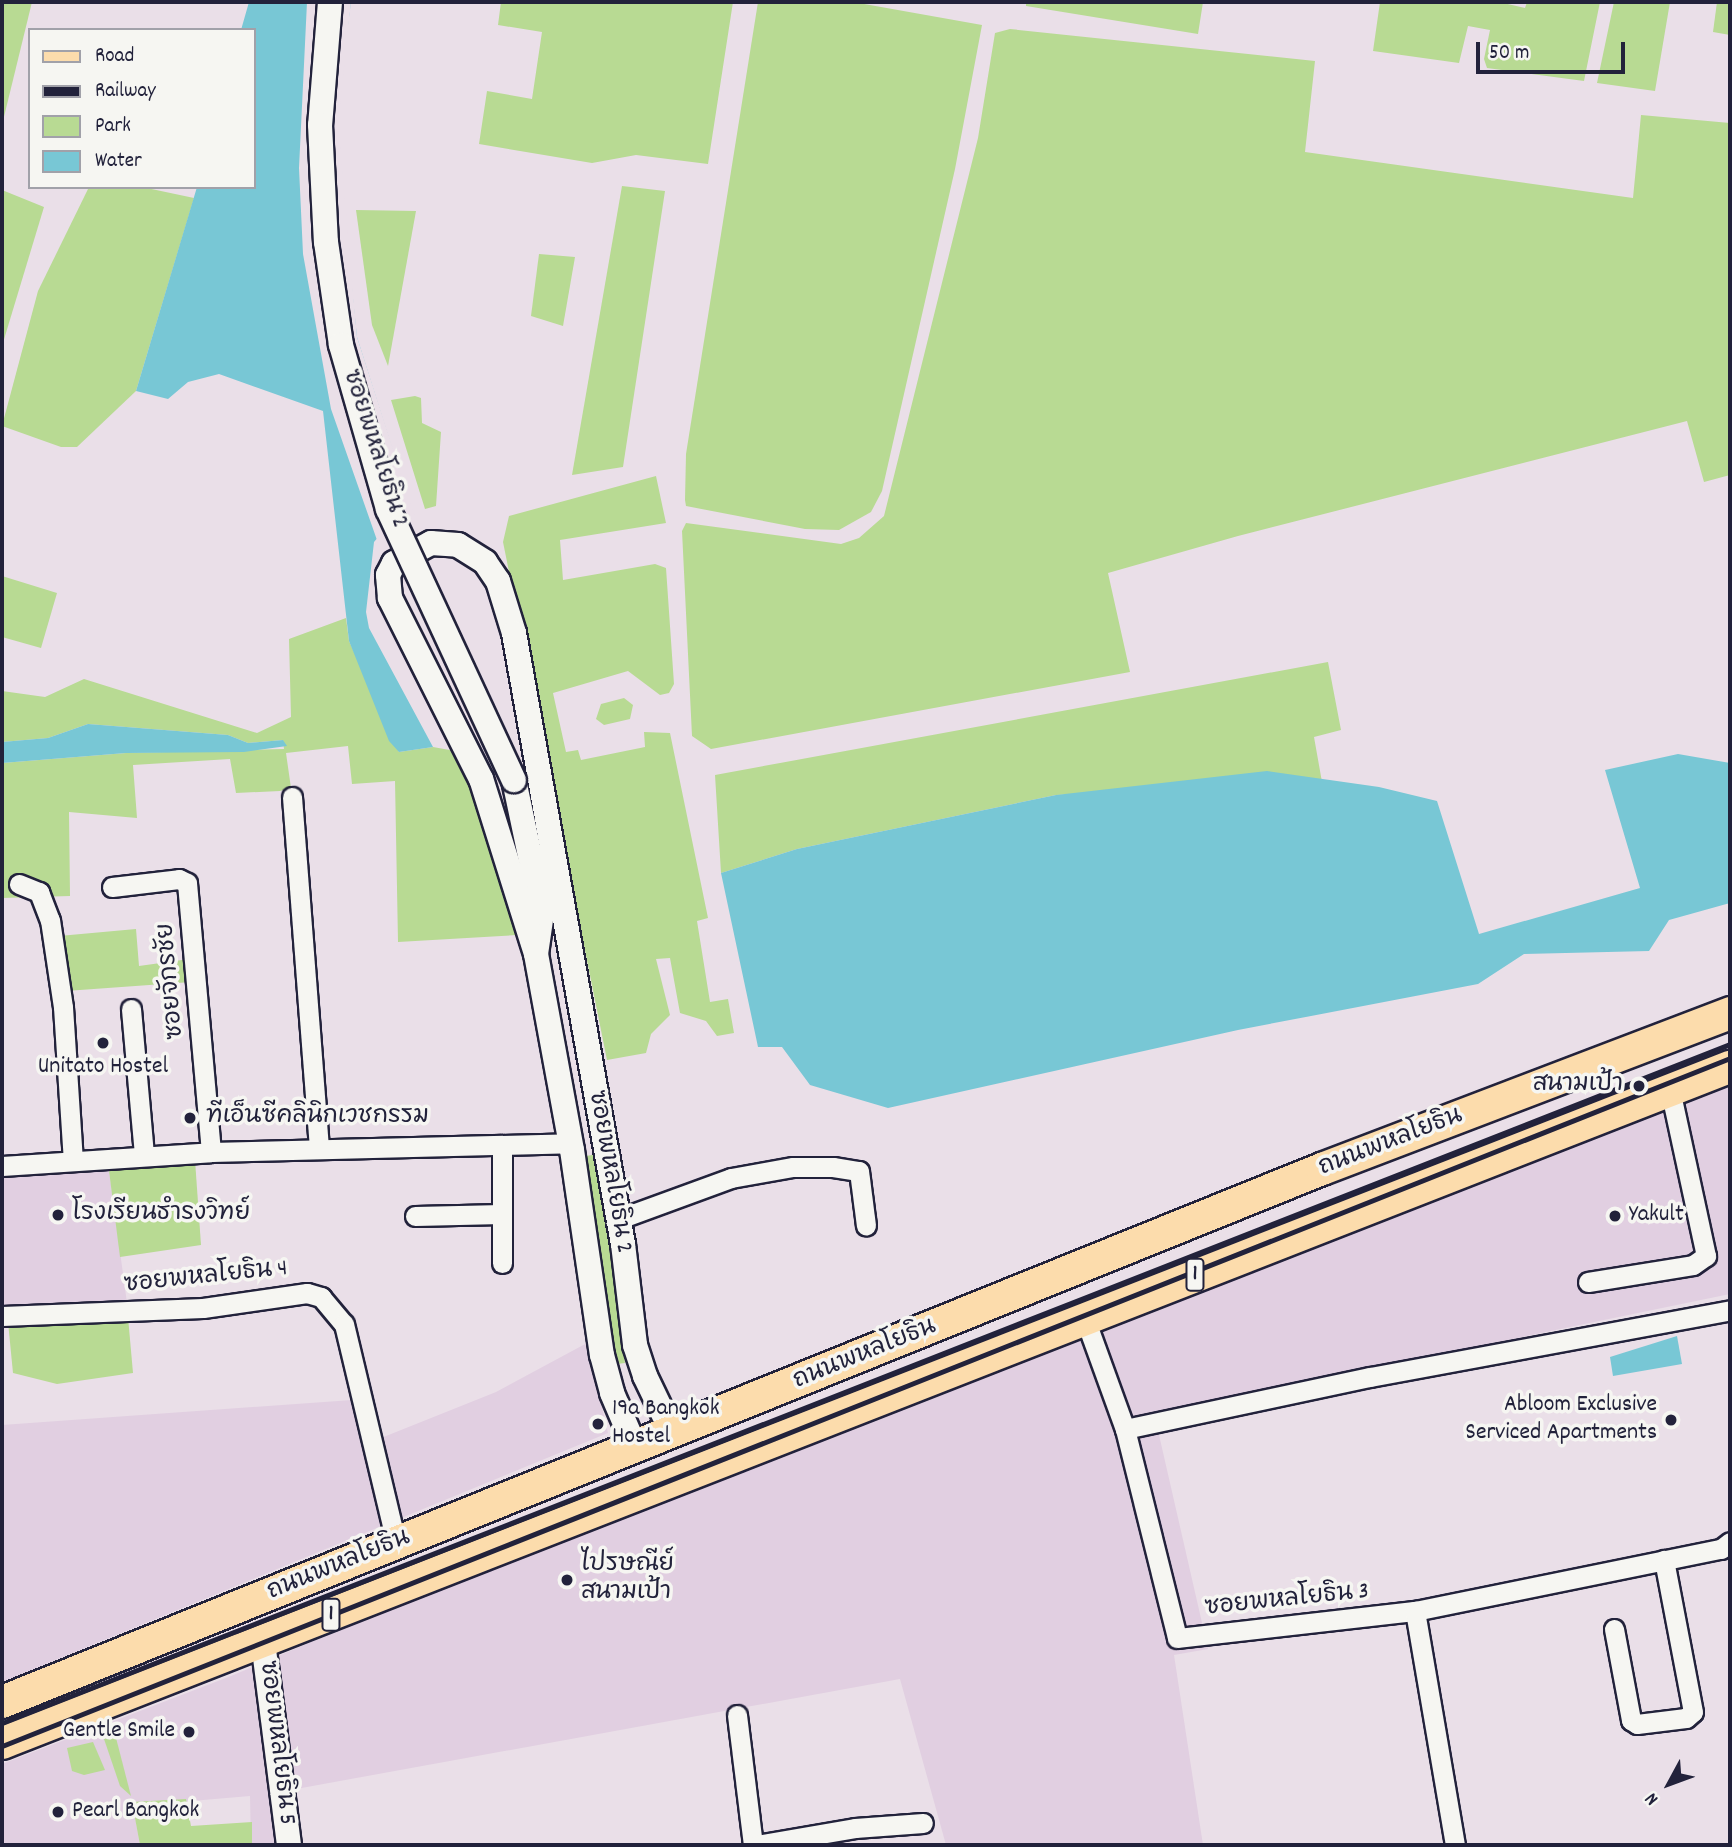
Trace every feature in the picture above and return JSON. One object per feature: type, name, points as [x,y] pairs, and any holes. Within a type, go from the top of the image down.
[{"type":"main road","name":"ถนนพหลโยธิน","points":[[2,1702],[1066,1276],[1322,1170],[1730,1013]]},
{"type":"main road","name":"ถนนพหลโยธิน","points":[[2,1743],[1084,1316],[1730,1067]]},
{"type":"main road","points":[[1066,1276],[1084,1316]]},
{"type":"main road","points":[[635,1447],[659,1485]]},
{"type":"main road","points":[[249,1602],[263,1642]]},
{"type":"street","name":"ซอยพหลโยธิน 2","points":[[330,2],[320,125],[326,242],[341,345],[388,509],[514,780],[542,913],[536,954],[571,1143],[602,1356],[612,1393],[635,1447]]},
{"type":"street","points":[[536,954],[481,779],[390,598],[388,575],[394,563],[431,543],[443,540],[473,551],[498,581],[514,633],[568,951]]},
{"type":"street","points":[[292,797],[319,1148]]},
{"type":"street","name":"ซอยจักรชัย","points":[[112,887],[179,879],[187,883],[211,1152]]},
{"type":"street","points":[[19,884],[39,892],[50,920],[62,1007],[73,1160]]},
{"type":"street","name":"ซอยพหลโยธิน 2","points":[[542,913],[568,951],[619,1219],[635,1345],[645,1376],[672,1432]]},
{"type":"street","points":[[131,1009],[144,1155]]},
{"type":"street","points":[[1588,1282],[1693,1265],[1706,1256],[1670,1089]]},
{"type":"street","points":[[571,1143],[604,1137]]},
{"type":"street","name":"ซอยพหลโยธิน 2","points":[[2,1166],[211,1152],[319,1148],[502,1147],[571,1143]]},
{"type":"street","points":[[502,1147],[502,1262]]},
{"type":"street","points":[[619,1219],[731,1178],[793,1167],[833,1167],[859,1171],[866,1226]]},
{"type":"street","points":[[415,1216],[502,1214]]},
{"type":"street","name":"ซอยพหลโยธิน 4","points":[[2,1316],[203,1308],[307,1293],[321,1297],[344,1324],[396,1543]]},
{"type":"street","points":[[1125,1429],[1370,1377],[1730,1310]]},
{"type":"street","name":"ซอยพหลโยธิน 3","points":[[1084,1316],[1125,1429],[1177,1639],[1415,1611],[1721,1549],[1730,1542]]},
{"type":"street","points":[[1614,1629],[1631,1720],[1637,1724],[1686,1718],[1693,1712],[1664,1560]]},
{"type":"street","points":[[1415,1611],[1455,1845]]},
{"type":"street","name":"ซอยพหลโยธิน 5","points":[[263,1642],[289,1845]]},
{"type":"street","points":[[737,1715],[755,1845],[855,1828],[923,1823]]},
{"type":"shaded area","points":[[1730,1082],[1730,1294],[1154,1413],[1208,1649],[1174,1655],[1203,1845],[946,1845],[900,1679],[274,1793],[282,1845],[251,1845],[250,1796],[133,1806],[140,1845],[2,1845],[2,1764],[231,1676],[767,1449]]},
{"type":"shaded area","name":"โรงเรียนธำรงวิทย์","points":[[108,1163],[127,1303],[2,1307],[2,1173]]},
{"type":"shaded area","points":[[587,1343],[608,1433],[2,1682],[2,1425],[352,1400],[366,1444],[496,1392]]},
{"type":"green space","points":[[2,2],[32,2],[2,125]]},
{"type":"green space","points":[[501,2],[733,2],[708,164],[636,155],[592,163],[479,144],[487,91],[532,99],[542,32],[498,25]]},
{"type":"green space","points":[[758,2],[853,2],[982,25],[955,169],[882,491],[871,512],[839,530],[805,529],[686,506],[685,500],[686,454]]},
{"type":"green space","points":[[1026,2],[1203,2],[1198,34],[1026,6]]},
{"type":"green space","points":[[1380,2],[1499,2],[1525,8],[1527,2],[1600,2],[1584,81],[1487,68],[1484,59],[1490,30],[1468,26],[1459,63],[1373,51]]},
{"type":"green space","points":[[1614,2],[1670,2],[1655,91],[1597,83]]},
{"type":"green space","points":[[1717,2],[1730,2],[1730,35],[1713,32]]},
{"type":"green space","points":[[1010,29],[1315,61],[1305,152],[1633,198],[1641,115],[1730,123],[1730,475],[1704,482],[1687,421],[1238,536],[1108,573],[1130,672],[711,749],[692,736],[682,531],[686,523],[841,544],[859,538],[884,516],[978,138],[995,33]]},
{"type":"green space","points":[[622,186],[665,191],[623,467],[572,475]]},
{"type":"green space","points":[[88,189],[151,189],[194,198],[136,391],[77,447],[61,447],[2,426],[38,291]]},
{"type":"green space","points":[[2,190],[44,207],[2,346]]},
{"type":"green space","points":[[356,210],[416,211],[388,366],[372,325]]},
{"type":"green space","points":[[539,254],[575,257],[563,326],[531,316]]},
{"type":"green space","points":[[415,396],[421,398],[422,423],[441,432],[436,506],[425,509],[391,400]]},
{"type":"green space","points":[[656,476],[666,523],[560,540],[563,580],[655,564],[666,568],[674,684],[669,693],[660,695],[628,671],[553,693],[566,752],[578,750],[581,760],[645,747],[644,732],[670,733],[708,918],[697,921],[710,1002],[728,999],[734,1033],[717,1036],[706,1021],[680,1013],[670,958],[656,959],[670,1015],[651,1034],[646,1053],[607,1060],[503,542],[509,516]]},
{"type":"green space","points":[[2,576],[57,593],[41,648],[2,637]]},
{"type":"green space","points":[[346,618],[349,641],[399,752],[433,747],[455,751],[471,780],[517,935],[398,942],[395,781],[352,784],[348,746],[286,753],[291,788],[280,791],[236,793],[230,759],[133,765],[137,818],[69,812],[70,896],[2,898],[2,763],[126,753],[284,749],[283,740],[248,743],[228,735],[88,724],[48,738],[2,742],[2,691],[45,697],[84,679],[257,733],[291,717],[289,639]]},
{"type":"green space","points":[[1328,662],[1341,730],[1314,737],[1322,782],[1056,795],[797,849],[721,873],[715,775]]},
{"type":"green space","points":[[624,698],[633,705],[630,719],[604,725],[596,719],[601,704]]},
{"type":"green space","points":[[136,929],[139,966],[189,959],[191,982],[66,991],[59,936]]},
{"type":"green space","points":[[598,1154],[625,1363],[617,1364],[586,1156]]},
{"type":"green space","points":[[195,1160],[201,1245],[120,1257],[108,1163]]},
{"type":"green space","points":[[128,1317],[133,1373],[57,1384],[13,1373],[8,1322]]},
{"type":"green space","points":[[115,1734],[131,1796],[120,1786],[104,1739]]},
{"type":"green space","points":[[93,1742],[105,1770],[84,1775],[72,1771],[67,1748]]},
{"type":"green space","points":[[186,1799],[191,1826],[252,1822],[252,1845],[140,1845],[132,1802]]},
{"type":"water","points":[[249,2],[351,2],[335,124],[357,337],[413,514],[386,528],[374,542],[366,612],[369,628],[433,747],[399,752],[389,741],[349,641],[323,411],[219,374],[188,382],[168,399],[136,391],[196,189],[256,189],[256,28],[242,28]]},
{"type":"water","points":[[88,724],[228,735],[248,743],[283,740],[287,746],[244,752],[126,753],[2,763],[2,742],[48,738]]},
{"type":"water","points":[[1678,754],[1730,763],[1730,903],[1669,920],[1649,951],[1524,954],[1478,984],[1238,1030],[888,1108],[810,1085],[782,1047],[758,1047],[721,873],[797,849],[1056,795],[1267,771],[1379,787],[1437,801],[1479,934],[1640,888],[1605,770]]},
{"type":"water","points":[[1677,1336],[1682,1364],[1613,1376],[1610,1357]]},
{"type":"pier","points":[[307,2],[351,2],[338,124],[357,337],[415,517],[388,531],[378,543],[331,409],[303,254],[299,168]]},
{"type":"railway","points":[[2,1723],[1730,1044]]},
{"type":"railway","points":[[2,1746],[1730,1058]]},
{"type":"place","name":"Unitato Hostel","points":[[103,1043]]},
{"type":"place","name":"สนามเป้า","points":[[1639,1086]]},
{"type":"place","name":"ทีเอ็นซีคลินิกเวชกรรม","points":[[190,1118]]},
{"type":"place","name":"โรงเรียนธำรงวิทย์","points":[[58,1215]]},
{"type":"place","name":"Yakult","points":[[1615,1216]]},
{"type":"place","name":"Abloom Exclusive Serviced Apartments","points":[[1671,1420]]},
{"type":"place","name":"19a Bangkok Hostel","points":[[598,1424]]},
{"type":"place","name":"ไปรษณีย์ สนามเป้า","points":[[567,1580]]},
{"type":"place","name":"Gentle Smile","points":[[189,1732]]},
{"type":"place","name":"Pearl Bangkok","points":[[58,1812]]}]
